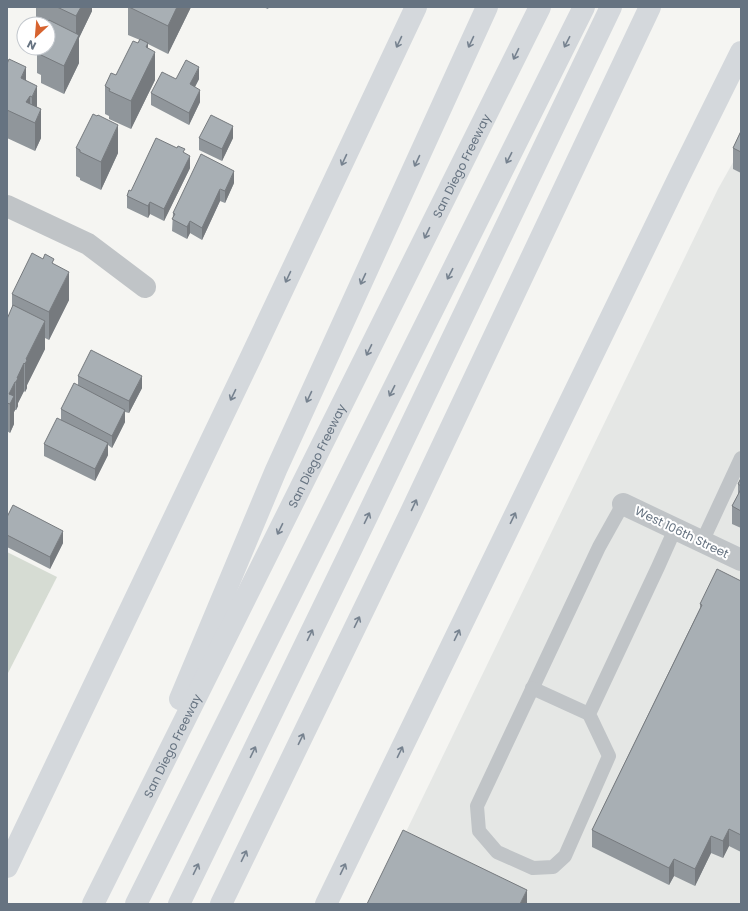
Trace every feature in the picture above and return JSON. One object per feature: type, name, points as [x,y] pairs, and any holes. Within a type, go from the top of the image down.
[{"type":"highway","points":[[7,867],[256,347],[416,7]]},
{"type":"highway","points":[[103,883],[276,470],[487,7]]},
{"type":"highway","name":"San Diego Freeway","points":[[93,904],[540,7]]},
{"type":"highway","points":[[136,904],[584,7]]},
{"type":"highway","points":[[179,904],[349,554],[611,7]]},
{"type":"highway","points":[[221,904],[410,514],[650,7]]},
{"type":"highway","points":[[326,904],[676,182],[741,52]]},
{"type":"street","points":[[7,206],[88,244],[144,287]]},
{"type":"street","name":"West 106th Street","points":[[623,504],[741,560]]},
{"type":"lane","points":[[702,542],[741,458]]},
{"type":"lane","points":[[532,688],[589,714],[609,756],[566,856],[553,867],[533,868],[497,852],[479,831],[477,806],[532,688],[599,547],[623,504]]},
{"type":"lane","points":[[589,714],[675,528]]},
{"type":"shaded area","points":[[741,148],[741,904],[371,904],[718,189]]},
{"type":"shaded area","points":[[7,552],[57,577],[7,675]]},
{"type":"building","points":[[57,7],[81,7],[76,16]]},
{"type":"building","points":[[129,7],[177,7],[168,26]]},
{"type":"building","points":[[56,24],[79,35],[64,66],[43,56],[56,56]]},
{"type":"building","points":[[140,39],[148,43],[146,47],[155,52],[131,101],[109,91],[110,89],[105,86],[111,73],[116,75],[133,41],[138,43]]},
{"type":"building","points":[[9,59],[26,67],[21,78],[37,86],[32,97],[30,96],[26,102],[41,109],[35,123],[7,110],[7,64]]},
{"type":"building","points":[[186,60],[199,67],[190,84],[200,90],[189,113],[151,93],[162,72],[176,79]]},
{"type":"building","points":[[93,114],[118,125],[101,162],[80,152],[80,150],[76,148]]},
{"type":"building","points":[[211,115],[233,126],[222,149],[199,138]]},
{"type":"building","points":[[741,131],[741,152],[733,148]]},
{"type":"building","points":[[156,138],[177,148],[178,146],[185,149],[183,152],[190,156],[164,209],[150,202],[148,206],[127,196],[129,190],[131,191]]},
{"type":"building","points":[[201,154],[234,171],[225,191],[220,189],[202,228],[190,221],[187,227],[172,219],[175,214],[173,213]]},
{"type":"building","points":[[32,253],[43,259],[45,254],[54,259],[52,263],[69,272],[49,312],[12,294]]},
{"type":"building","points":[[13,305],[45,321],[9,394],[14,396],[10,404],[7,403],[7,319]]},
{"type":"building","points":[[91,350],[142,376],[129,401],[78,376]]},
{"type":"building","points":[[74,383],[125,410],[112,436],[61,409]]},
{"type":"building","points":[[57,418],[108,443],[95,469],[44,444]]},
{"type":"building","points":[[741,478],[741,486],[738,484]]},
{"type":"building","points":[[741,489],[741,511],[732,506]]},
{"type":"building","points":[[13,505],[63,531],[50,557],[7,535],[7,517]]},
{"type":"building","points":[[717,569],[741,581],[741,835],[729,829],[723,841],[711,836],[695,869],[674,859],[669,868],[592,830],[702,605],[700,604]]},
{"type":"building","points":[[403,830],[527,890],[520,904],[367,904]]}]
